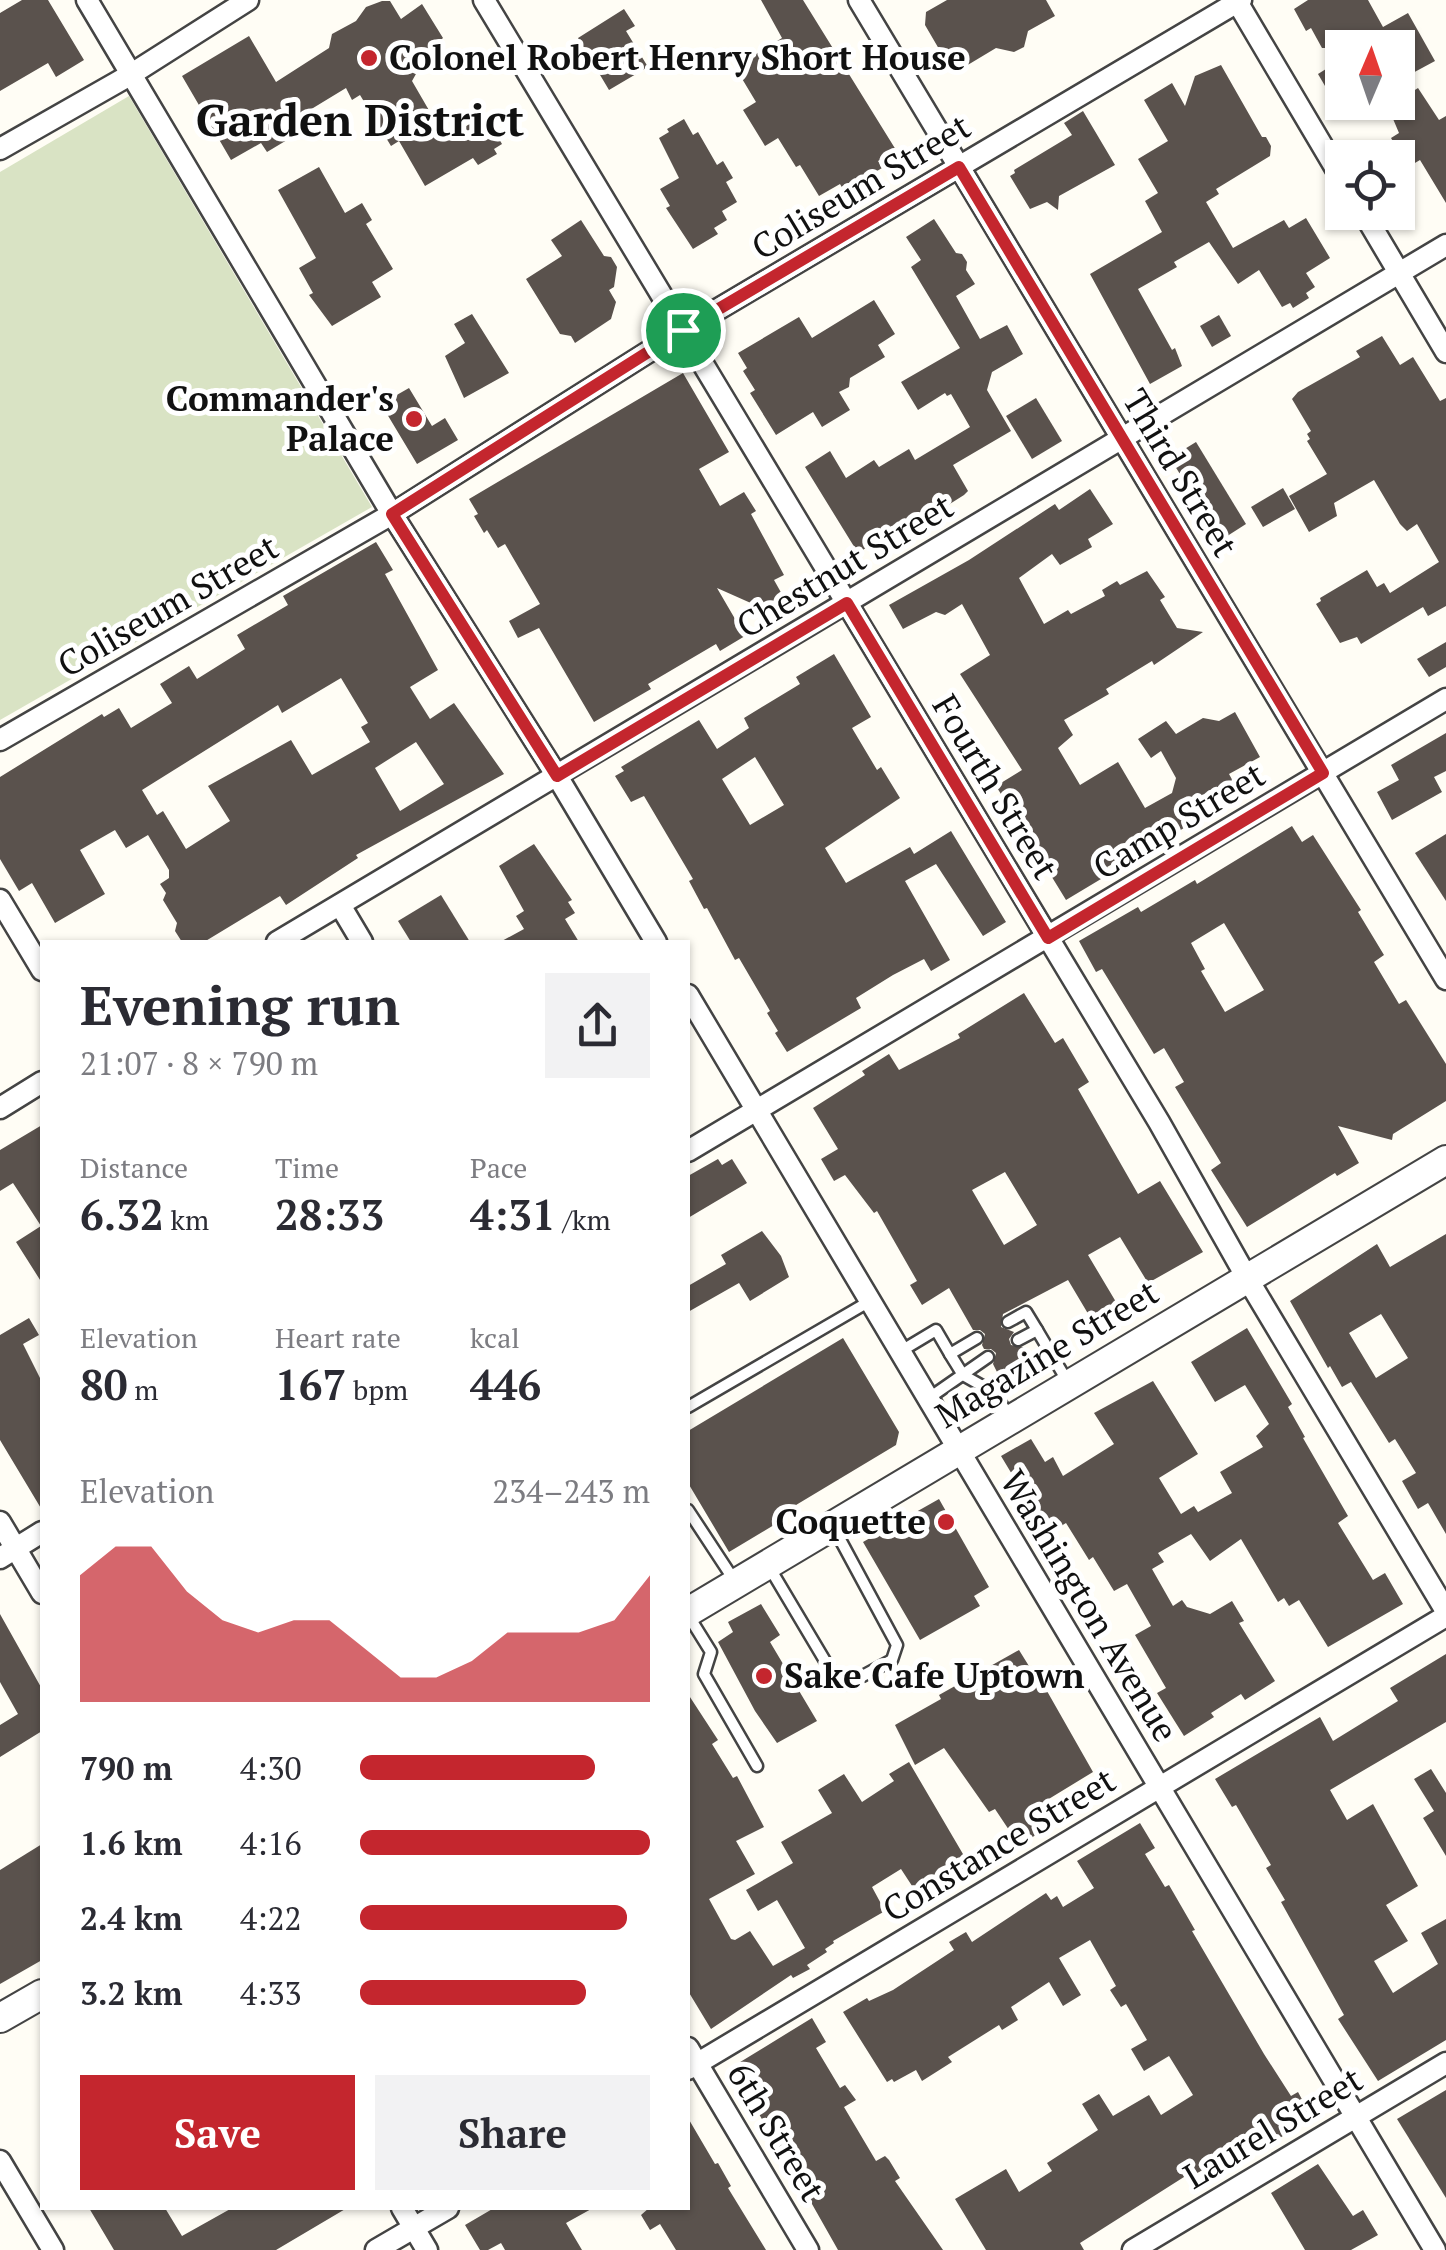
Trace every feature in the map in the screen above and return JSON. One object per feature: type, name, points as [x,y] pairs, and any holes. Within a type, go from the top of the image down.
[{"type":"street","points":[[87,0],[392,514],[655,940]]},
{"type":"street","points":[[0,149],[130,75],[248,0]]},
{"type":"street","name":"Fourth Street","points":[[484,0],[1048,938],[1446,1613]]},
{"type":"street","name":"Third Street","points":[[859,0],[1446,978]]},
{"type":"street","points":[[1238,1],[1325,150]]},
{"type":"street","name":"Coliseum Street","points":[[0,740],[392,514],[683,330],[1238,1]]},
{"type":"street","points":[[1373,230],[1446,352]]},
{"type":"street","name":"Chestnut Street","points":[[280,940],[1446,245]]},
{"type":"street","name":"Camp Street","points":[[690,1149],[1446,700]]},
{"type":"street","points":[[0,900],[40,967]]},
{"type":"street","points":[[340,905],[361,940]]},
{"type":"street","name":"Washington Avenue","points":[[690,998],[1435,2250]]},
{"type":"street","points":[[0,1108],[40,1083]]},
{"type":"street","name":"Magazine Street","points":[[690,1613],[1446,1160]]},
{"type":"street","points":[[0,1522],[8,1553],[40,1591]]},
{"type":"street","points":[[8,1553],[40,1533]]},
{"type":"street","name":"Constance Street","points":[[691,2060],[1159,1787],[1446,1613]]},
{"type":"street","points":[[0,2018],[40,1995]]},
{"type":"street","name":"6th Street","points":[[691,2060],[808,2250]]},
{"type":"street","name":"Laurel Street","points":[[1133,2250],[1446,2063]]},
{"type":"street","points":[[0,2161],[53,2250]]},
{"type":"street","points":[[403,2210],[426,2250]]},
{"type":"street","points":[[376,2250],[444,2210]]},
{"type":"lane","points":[[690,1406],[870,1302]]},
{"type":"lane","points":[[1008,1322],[1026,1312],[1069,1384]]},
{"type":"lane","points":[[900,1352],[936,1330],[963,1375],[993,1392],[1011,1418]]},
{"type":"lane","points":[[1018,1340],[1037,1330]]},
{"type":"lane","points":[[950,1354],[977,1338]]},
{"type":"lane","points":[[928,1398],[988,1357]]},
{"type":"lane","points":[[993,1392],[1053,1357]]},
{"type":"lane","points":[[690,1513],[736,1584]]},
{"type":"lane","points":[[768,1564],[836,1681],[848,1684],[892,1660],[896,1645],[832,1525]]},
{"type":"lane","points":[[690,1617],[711,1652],[704,1674],[757,1766]]},
{"type":"green space","points":[[129,96],[372,507],[0,720],[0,172]]},
{"type":"building","points":[[22,0],[48,0],[84,60],[56,77],[48,63],[0,91],[0,13]]},
{"type":"building","points":[[761,0],[803,0],[896,150],[878,161],[882,168],[844,191],[840,184],[819,196],[778,138],[765,146],[743,110],[756,102],[735,67],[782,38]]},
{"type":"building","points":[[947,0],[1046,0],[1055,16],[1028,31],[1024,47],[1014,52],[996,48],[966,66],[952,64],[946,61],[925,25],[926,12]]},
{"type":"building","points":[[1308,0],[1368,0],[1383,27],[1408,13],[1435,61],[1415,72],[1415,30],[1325,30],[1322,48],[1311,28],[1306,31],[1294,9]]},
{"type":"building","points":[[390,1],[401,19],[422,4],[443,38],[429,51],[412,81],[441,131],[457,132],[471,123],[476,131],[490,123],[502,144],[494,149],[497,154],[478,165],[473,158],[425,186],[399,141],[391,146],[360,95],[352,100],[346,88],[295,119],[302,131],[267,152],[261,143],[231,160],[182,76],[249,36],[276,82],[329,48],[332,34],[356,21],[366,7]]},
{"type":"building","points":[[624,9],[635,26],[626,31],[648,67],[609,90],[578,38]]},
{"type":"building","points":[[1221,65],[1271,146],[1270,156],[1216,189],[1219,194],[1206,202],[1233,248],[1284,220],[1289,228],[1306,218],[1330,258],[1306,273],[1315,287],[1306,293],[1309,298],[1293,308],[1290,303],[1282,307],[1259,270],[1238,284],[1209,242],[1174,262],[1177,267],[1138,289],[1182,366],[1150,384],[1090,274],[1162,232],[1145,201],[1158,193],[1138,159],[1168,141],[1144,100],[1172,83],[1185,106],[1195,76]]},
{"type":"building","points":[[1418,88],[1439,120],[1446,116],[1446,203],[1420,160],[1415,163],[1415,140],[1391,138],[1399,133],[1394,120],[1415,120]]},
{"type":"building","points":[[1083,111],[1115,165],[1059,196],[1058,210],[1047,202],[1030,209],[1010,176],[1072,135],[1064,123]]},
{"type":"building","points":[[684,119],[693,135],[698,132],[717,165],[723,161],[733,178],[726,182],[737,202],[722,211],[727,220],[714,228],[718,234],[693,249],[666,208],[670,206],[660,189],[679,178],[659,138]]},
{"type":"building","points":[[319,167],[345,213],[362,203],[372,220],[366,224],[393,269],[372,282],[381,297],[332,326],[309,295],[313,293],[299,268],[316,258],[278,190]]},
{"type":"building","points":[[934,219],[956,253],[962,254],[967,262],[966,270],[975,284],[956,296],[980,339],[1007,325],[1023,354],[992,372],[987,390],[1011,431],[953,465],[968,491],[964,495],[926,519],[918,522],[915,517],[858,553],[805,467],[830,451],[846,478],[874,460],[879,467],[909,449],[915,460],[970,427],[951,394],[945,393],[918,410],[901,382],[960,348],[911,267],[921,260],[906,237]]},
{"type":"building","points":[[581,220],[604,256],[611,257],[617,267],[614,287],[609,290],[616,302],[611,319],[575,343],[571,336],[560,334],[526,279],[562,256],[551,240]]},
{"type":"building","points":[[874,300],[895,334],[878,345],[885,357],[850,378],[849,387],[839,392],[850,410],[822,427],[813,412],[776,435],[750,393],[755,390],[738,353],[799,317],[812,338]]},
{"type":"building","points":[[472,314],[509,373],[464,398],[445,356],[465,343],[454,324]]},
{"type":"building","points":[[1219,315],[1231,336],[1212,347],[1200,326]]},
{"type":"building","points":[[1382,336],[1400,365],[1413,357],[1440,401],[1446,398],[1446,606],[1428,616],[1423,607],[1361,644],[1357,637],[1340,643],[1316,604],[1320,598],[1367,570],[1377,587],[1384,583],[1390,593],[1439,562],[1417,524],[1407,531],[1400,524],[1374,480],[1334,503],[1337,516],[1309,532],[1289,496],[1327,474],[1307,441],[1311,431],[1292,399],[1360,357],[1356,351]]},
{"type":"building","points":[[683,373],[729,452],[699,469],[720,506],[744,492],[756,511],[751,514],[784,575],[774,580],[783,596],[762,608],[717,588],[745,636],[720,651],[716,644],[594,722],[539,628],[518,638],[509,621],[540,604],[505,544],[498,548],[487,530],[484,533],[469,499]]},
{"type":"building","points":[[409,388],[432,426],[445,418],[458,440],[417,464],[381,404]]},
{"type":"building","points":[[1036,398],[1062,441],[1032,459],[1006,416]]},
{"type":"building","points":[[1196,442],[1246,524],[1221,540],[1170,458]]},
{"type":"building","points":[[1283,488],[1295,509],[1263,527],[1251,507]]},
{"type":"building","points":[[1090,489],[1113,524],[1088,539],[1092,547],[1060,565],[1052,554],[1019,578],[1044,624],[1105,596],[1102,590],[1117,581],[1120,585],[1147,571],[1165,597],[1160,600],[1177,628],[1203,632],[1154,665],[1152,661],[1106,689],[1109,694],[1064,720],[1073,735],[1058,748],[1080,785],[1118,762],[1145,808],[1172,793],[1176,778],[1161,751],[1151,758],[1138,739],[1166,721],[1176,734],[1203,718],[1219,721],[1235,712],[1260,757],[1229,774],[1235,785],[1190,812],[1196,821],[1172,835],[1167,827],[1116,857],[1118,861],[1107,867],[1111,873],[1066,900],[996,786],[1022,770],[960,674],[990,655],[962,604],[945,615],[936,612],[903,629],[889,605],[969,560],[1055,504],[1059,510]]},
{"type":"building","points":[[376,542],[393,570],[385,574],[438,670],[410,687],[430,719],[454,703],[504,774],[356,855],[358,858],[286,905],[280,896],[207,940],[181,940],[175,931],[177,923],[163,900],[166,893],[160,884],[169,878],[169,870],[148,835],[126,848],[115,830],[80,850],[105,894],[55,923],[32,883],[19,891],[0,859],[0,777],[102,714],[104,717],[119,708],[131,728],[172,703],[160,684],[189,666],[197,679],[245,649],[237,635],[288,605],[283,596]],"holes":[[[341,678],[368,723],[361,727],[370,742],[312,775],[291,740],[208,786],[230,821],[186,849],[163,811],[157,815],[142,790],[278,705],[282,713]],[[416,742],[444,784],[400,811],[375,768]]]},
{"type":"building","points":[[1446,642],[1446,667],[1429,677],[1417,659]]},
{"type":"building","points":[[834,654],[871,717],[852,728],[877,770],[881,767],[900,798],[825,848],[846,883],[910,847],[914,854],[951,831],[1006,922],[983,936],[936,864],[905,881],[950,960],[931,971],[924,959],[893,975],[856,998],[861,1008],[787,1052],[775,1033],[778,1031],[767,1013],[770,1011],[739,958],[735,960],[707,908],[704,909],[689,881],[693,879],[644,796],[631,802],[615,776],[624,771],[621,767],[699,720],[717,749],[749,728],[744,718],[800,684],[796,677]],"holes":[[[755,757],[784,805],[750,825],[722,779]]]},
{"type":"building","points":[[1446,733],[1446,771],[1434,777],[1442,792],[1392,820],[1377,792],[1399,780],[1391,765]]},
{"type":"building","points":[[1292,826],[1302,842],[1313,835],[1361,910],[1358,912],[1384,955],[1374,962],[1399,1004],[1406,1000],[1446,1064],[1446,1101],[1393,1134],[1392,1140],[1338,1126],[1359,1163],[1337,1176],[1335,1173],[1247,1227],[1211,1170],[1221,1163],[1175,1087],[1184,1082],[1164,1048],[1154,1054],[1102,969],[1096,972],[1079,941],[1138,907],[1141,912],[1195,880],[1197,884]],"holes":[[[1224,923],[1264,990],[1225,1012],[1201,971],[1205,969],[1191,943]]]},
{"type":"building","points":[[1446,834],[1446,901],[1415,853]]},
{"type":"building","points":[[534,844],[572,900],[568,902],[575,913],[565,919],[578,940],[504,940],[524,929],[516,916],[524,911],[499,866]]},
{"type":"building","points":[[441,895],[469,940],[410,940],[398,921]]},
{"type":"building","points":[[1024,993],[1055,1043],[1063,1038],[1089,1082],[1078,1089],[1138,1194],[1160,1181],[1203,1252],[1148,1283],[1120,1237],[1088,1255],[1116,1302],[1090,1317],[1068,1280],[1003,1314],[1001,1327],[1014,1332],[1009,1339],[1011,1345],[1023,1347],[1030,1360],[1000,1378],[993,1364],[996,1353],[984,1349],[985,1334],[973,1330],[949,1288],[922,1305],[910,1285],[917,1281],[877,1211],[874,1213],[845,1175],[834,1181],[821,1159],[838,1149],[813,1108],[865,1075],[862,1071],[889,1054],[899,1070],[960,1038],[958,1034]],"holes":[[[1005,1172],[1037,1225],[1004,1245],[972,1190]]]},
{"type":"building","points":[[40,1126],[40,1224],[13,1183],[0,1191],[0,1150]]},
{"type":"building","points":[[718,1159],[722,1165],[732,1159],[747,1183],[690,1217],[690,1175]]},
{"type":"building","points":[[40,1227],[40,1280],[16,1242]]},
{"type":"building","points":[[762,1231],[781,1256],[789,1277],[750,1301],[739,1283],[690,1311],[690,1285],[726,1264],[721,1255]]},
{"type":"building","points":[[1446,1234],[1446,1534],[1428,1503],[1418,1509],[1402,1481],[1416,1473],[1395,1439],[1389,1443],[1351,1382],[1342,1387],[1290,1301],[1377,1244],[1390,1267]],"holes":[[[1381,1314],[1408,1358],[1376,1378],[1349,1333]]]},
{"type":"building","points":[[29,1318],[39,1335],[23,1344],[40,1378],[40,1507],[0,1440],[0,1335]]},
{"type":"building","points":[[1247,1328],[1292,1404],[1288,1407],[1303,1438],[1348,1516],[1338,1523],[1373,1580],[1385,1573],[1403,1604],[1328,1647],[1299,1600],[1289,1606],[1284,1598],[1278,1602],[1241,1539],[1210,1561],[1191,1534],[1158,1553],[1164,1562],[1152,1569],[1173,1606],[1182,1600],[1187,1607],[1210,1614],[1232,1601],[1244,1621],[1239,1623],[1275,1681],[1245,1700],[1241,1694],[1184,1736],[1157,1693],[1166,1688],[1135,1635],[1151,1626],[1127,1584],[1114,1591],[1066,1523],[1048,1534],[1001,1456],[1031,1439],[1045,1462],[1053,1457],[1063,1476],[1114,1444],[1094,1413],[1153,1381],[1198,1454],[1159,1478],[1181,1514],[1194,1506],[1198,1512],[1232,1493],[1220,1472],[1263,1447],[1256,1436],[1269,1424],[1245,1385],[1215,1402],[1191,1362]]},
{"type":"building","points":[[843,1338],[899,1432],[896,1445],[796,1505],[799,1510],[729,1552],[690,1486],[690,1430]]},
{"type":"building","points":[[939,1499],[989,1587],[974,1596],[980,1606],[920,1640],[863,1542]]},
{"type":"building","name":"Sake Cafe Uptown","points":[[761,1604],[780,1635],[770,1642],[817,1721],[777,1743],[718,1642],[733,1632],[728,1622]]},
{"type":"building","points":[[0,1614],[40,1685],[40,1732],[0,1757],[0,1725],[18,1714],[0,1682]]},
{"type":"building","points":[[1019,1650],[1039,1677],[1093,1772],[1034,1808],[1047,1828],[1023,1843],[1017,1834],[1013,1836],[995,1809],[989,1812],[944,1748],[915,1765],[895,1725]]},
{"type":"building","points":[[1446,1654],[1446,1722],[1330,1790],[1347,1820],[1373,1804],[1418,1886],[1386,1905],[1408,1941],[1374,1961],[1393,1993],[1438,1964],[1421,1933],[1446,1919],[1446,2040],[1378,2081],[1338,2019],[1344,2015],[1281,1902],[1285,1900],[1266,1868],[1271,1865],[1236,1805],[1232,1807],[1215,1779],[1320,1717],[1333,1741],[1398,1701],[1390,1688]]},
{"type":"building","points":[[690,1697],[718,1740],[712,1744],[733,1778],[737,1776],[764,1827],[736,1841],[755,1874],[709,1899],[731,1939],[750,1931],[773,1966],[805,1948],[777,1900],[758,1911],[746,1890],[793,1863],[781,1842],[832,1813],[818,1790],[844,1774],[862,1802],[894,1781],[889,1774],[909,1762],[970,1866],[952,1876],[949,1871],[916,1892],[901,1869],[872,1887],[885,1911],[833,1941],[825,1949],[827,1952],[807,1965],[810,1969],[793,1978],[791,1975],[711,2029],[690,1994]]},
{"type":"building","points":[[1431,1769],[1446,1793],[1446,1856],[1423,1818],[1434,1811],[1414,1779]]},
{"type":"building","points":[[1140,1823],[1155,1848],[1145,1854],[1165,1887],[1169,1885],[1264,2054],[1291,2096],[1298,2092],[1312,2118],[1230,2169],[1225,2160],[1197,2173],[1195,2170],[1080,2243],[1084,2250],[986,2250],[955,2199],[1006,2169],[1019,2192],[1052,2171],[1047,2163],[1098,2130],[1082,2104],[1099,2094],[1113,2116],[1149,2095],[1161,2115],[1193,2095],[1169,2056],[1144,2071],[1131,2049],[1147,2040],[1126,2004],[1121,2007],[1110,1990],[1116,1986],[1090,1940],[1059,1958],[1081,1995],[1063,2006],[1049,1982],[1011,2007],[1018,2020],[1002,2030],[999,2025],[948,2057],[952,2062],[922,2081],[916,2070],[887,2082],[843,2012],[867,1998],[869,2001],[893,1990],[954,1950],[949,1942],[966,1932],[972,1942],[1046,1893],[1051,1900],[1057,1896],[1063,1907],[1094,1888],[1077,1861]]},
{"type":"building","points":[[40,1845],[40,1961],[0,1984],[0,1870]]},
{"type":"building","points":[[812,2018],[826,2042],[816,2048],[840,2088],[845,2085],[856,2100],[844,2107],[876,2161],[885,2156],[889,2160],[900,2178],[895,2181],[943,2250],[838,2250],[795,2174],[791,2177],[776,2151],[779,2149],[732,2067]]},
{"type":"building","points":[[1446,2090],[1446,2198],[1397,2119]]},
{"type":"building","points":[[690,2121],[766,2250],[676,2250],[660,2224],[650,2230],[641,2215],[647,2210],[690,2210]]},
{"type":"building","points":[[1318,2164],[1353,2216],[1363,2210],[1378,2235],[1351,2250],[1305,2250],[1271,2193]]},
{"type":"building","points":[[90,2210],[166,2210],[182,2236],[228,2210],[344,2210],[276,2250],[114,2250]]},
{"type":"building","points":[[491,2210],[589,2210],[566,2223],[582,2250],[505,2250],[501,2243],[480,2250],[465,2225]]},
{"type":"place","name":"Colonel Robert Henry Short House","points":[[369,58]]},
{"type":"place","name":"Commander's Palace","points":[[414,419]]},
{"type":"place","name":"Coquette","points":[[946,1522]]},
{"type":"place","name":"Sake Cafe Uptown","points":[[764,1676]]},
{"type":"district","name":"Garden District","points":[[360,120]]},
{"type":"route","points":[[959,167],[1323,773],[1048,938],[847,603],[557,776],[392,514],[683,330],[959,167]]}]
